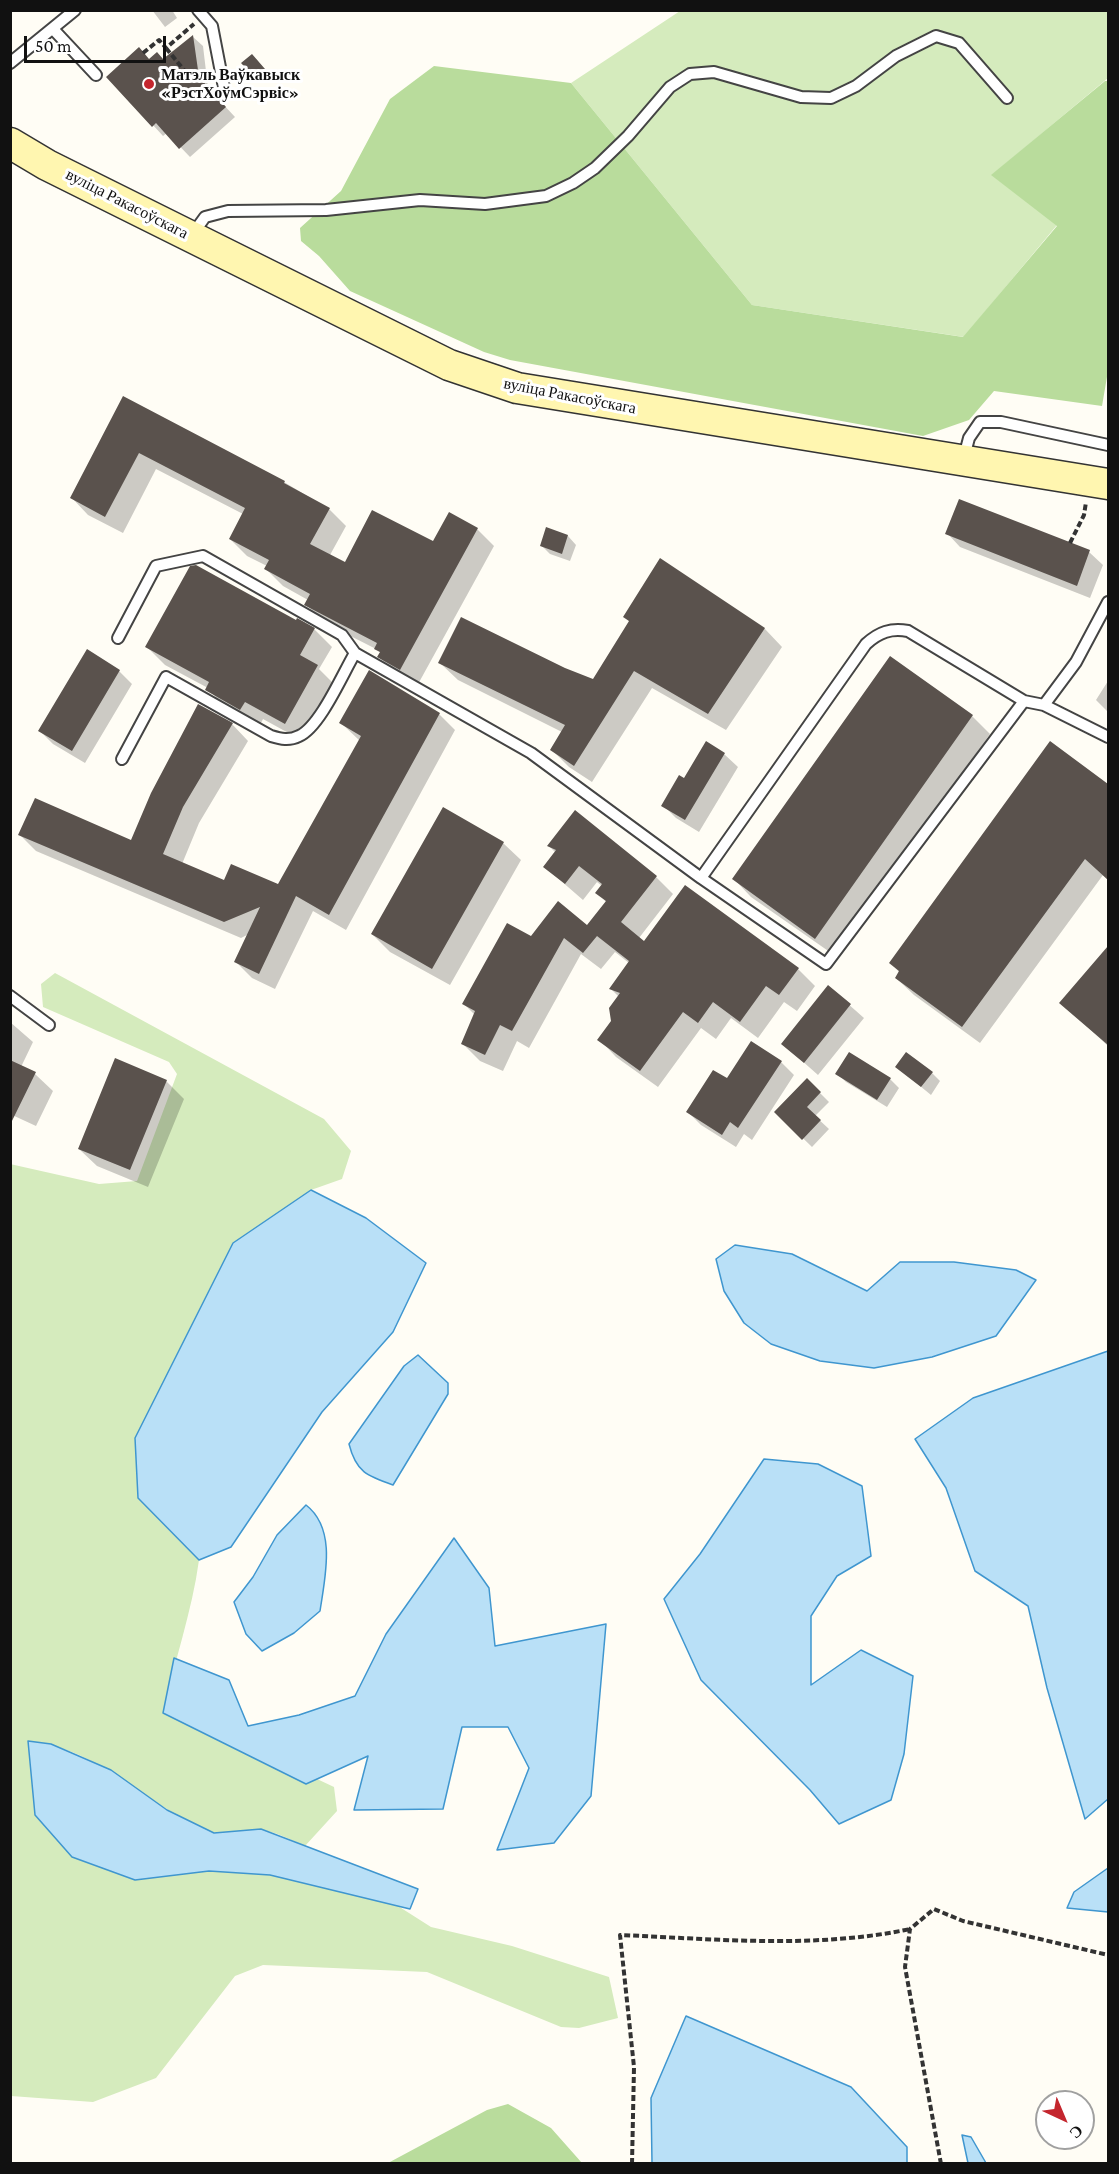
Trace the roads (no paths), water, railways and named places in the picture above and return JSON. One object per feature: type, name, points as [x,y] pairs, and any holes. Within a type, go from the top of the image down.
[{"type":"street","name":"вуліца Ракасоўскага","points":[[10,143],[47,165],[449,365],[517,388],[963,461],[1097,491]]},
{"type":"lane","points":[[10,63],[75,10]]},
{"type":"lane","points":[[201,13],[212,26],[225,93]]},
{"type":"lane","points":[[53,29],[96,75]]},
{"type":"lane","points":[[190,236],[205,217],[228,211],[326,210],[420,200],[485,204],[546,196],[573,183],[595,168],[628,136],[670,87],[690,74],[714,72],[801,98],[831,98],[856,86],[896,56],[936,36],[959,43],[1007,98]]},
{"type":"lane","points":[[963,461],[969,438],[980,422],[1000,422],[1108,446]]},
{"type":"lane","points":[[118,638],[156,566],[203,556],[342,635],[355,653],[531,753],[701,878],[826,964],[1024,701]]},
{"type":"lane","points":[[1044,705],[1076,663],[1108,602]]},
{"type":"lane","points":[[701,878],[866,644],[878,634],[890,630],[908,631],[1024,701],[1044,705],[1108,737]]},
{"type":"lane","points":[[122,759],[166,678],[271,736],[284,740],[298,737],[313,724],[355,653]]},
{"type":"lane","points":[[10,996],[49,1025]]},
{"type":"water","points":[[311,1190],[366,1218],[426,1263],[393,1332],[322,1412],[231,1547],[199,1560],[138,1498],[135,1438],[233,1243]]},
{"type":"water","points":[[735,1245],[792,1254],[867,1291],[900,1262],[954,1262],[1016,1270],[1036,1280],[996,1336],[932,1357],[874,1368],[820,1361],[771,1344],[744,1323],[724,1291],[716,1259]]},
{"type":"water","points":[[1108,1351],[1108,1799],[1085,1819],[1047,1688],[1028,1606],[975,1571],[946,1488],[915,1439],[973,1398]]},
{"type":"water","points":[[418,1355],[448,1383],[448,1394],[393,1485],[364,1472],[355,1461],[349,1444],[404,1366]]},
{"type":"water","points":[[764,1459],[818,1464],[862,1486],[871,1556],[837,1576],[811,1616],[811,1685],[861,1650],[913,1676],[904,1754],[891,1800],[839,1824],[810,1790],[701,1680],[664,1599],[700,1554]]},
{"type":"water","points":[[306,1505],[316,1515],[325,1540],[326,1569],[320,1611],[294,1633],[262,1651],[246,1634],[234,1602],[253,1577],[277,1535]]},
{"type":"water","points":[[454,1538],[489,1588],[495,1646],[606,1624],[591,1796],[554,1843],[497,1850],[529,1768],[508,1727],[462,1727],[443,1809],[354,1810],[368,1756],[306,1784],[163,1713],[174,1658],[229,1680],[248,1726],[299,1715],[355,1696],[386,1634]]},
{"type":"water","points":[[28,1741],[51,1744],[111,1770],[167,1810],[214,1833],[261,1829],[418,1889],[410,1909],[270,1875],[209,1871],[135,1880],[72,1857],[35,1815]]},
{"type":"water","points":[[1108,1868],[1108,1912],[1067,1908],[1074,1892]]},
{"type":"water","points":[[686,2016],[851,2087],[907,2147],[907,2163],[652,2163],[651,2098]]},
{"type":"water","points":[[962,2135],[971,2137],[986,2163],[968,2163]]},
{"type":"place","name":"Матэль Ваўкавыск «РэстХоўмСэрвіс»","points":[[149,84]]}]
